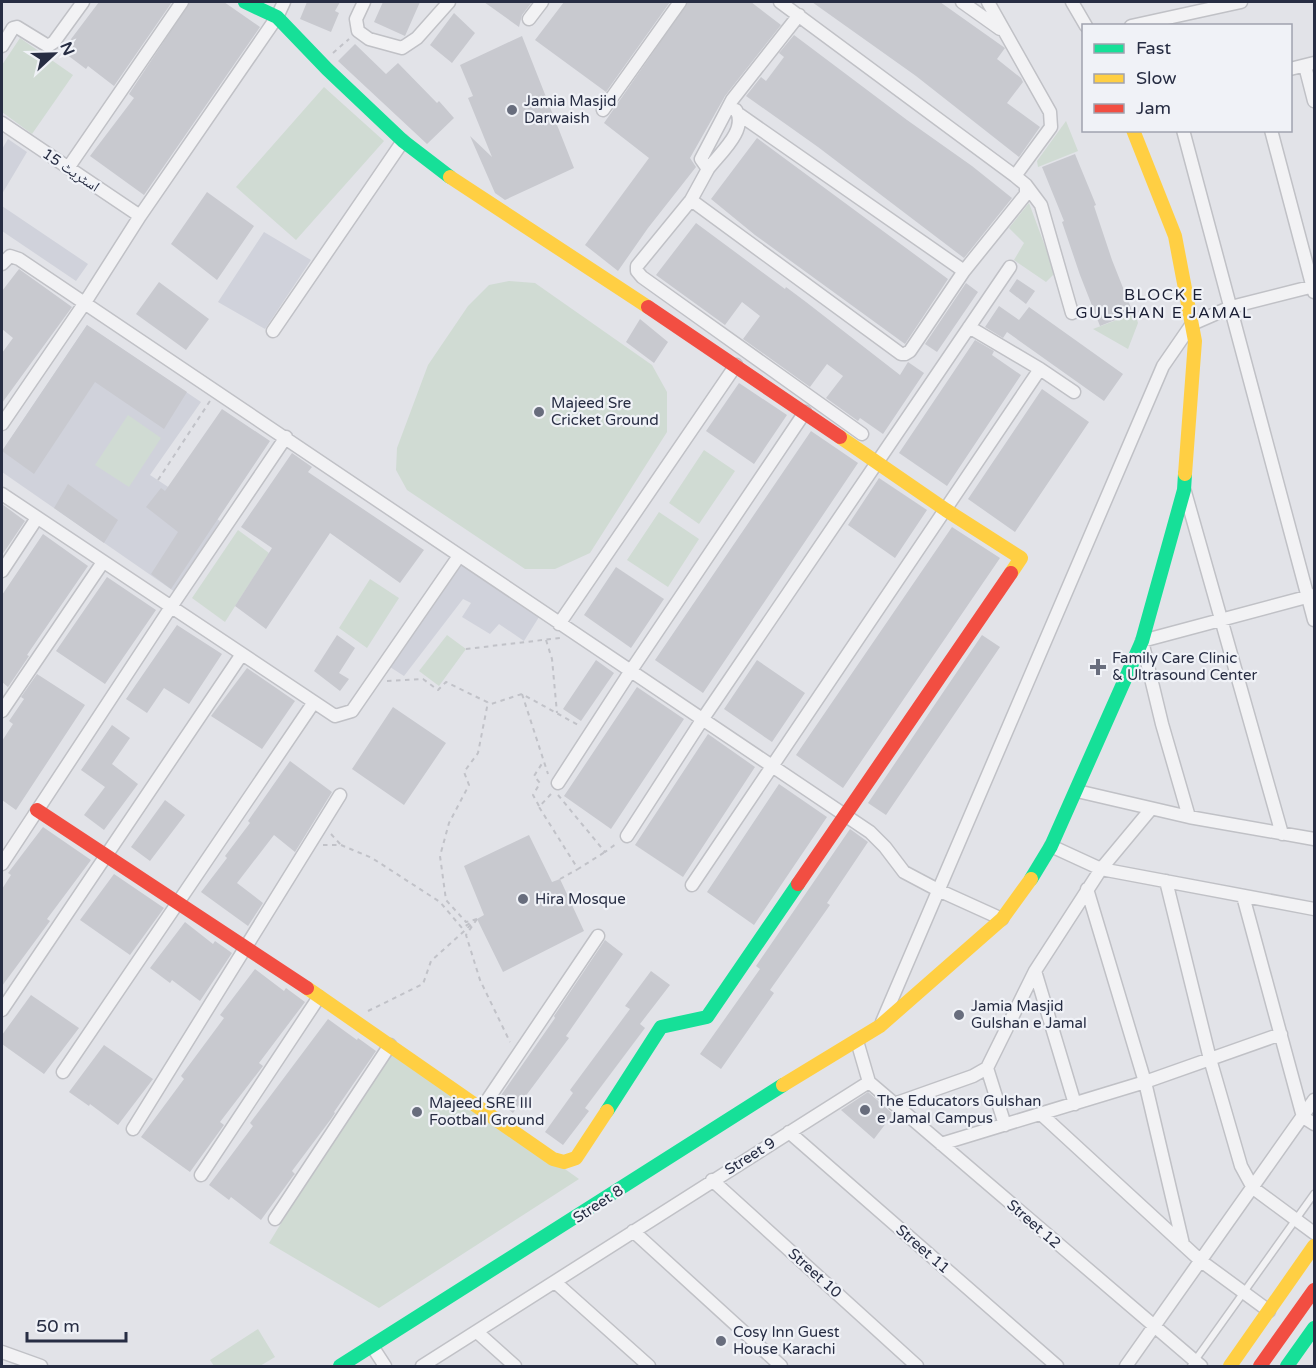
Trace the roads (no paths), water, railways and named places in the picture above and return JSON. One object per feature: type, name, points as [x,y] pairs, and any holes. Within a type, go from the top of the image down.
[{"type":"street","points":[[2,46],[12,28],[16,27],[22,28],[48,46],[54,42],[83,2]]},
{"type":"street","points":[[68,168],[182,2]]},
{"type":"street","points":[[37,810],[352,1019],[554,1159],[564,1162],[576,1158],[661,1028],[707,1017],[1021,558],[946,510],[736,365],[438,169],[403,141],[278,17],[244,2]]},
{"type":"street","points":[[2,424],[84,304],[140,216],[278,17],[284,2]]},
{"type":"street","points":[[364,2],[356,19],[358,31],[369,39],[402,48],[417,38],[449,2]]},
{"type":"street","points":[[530,19],[542,2]]},
{"type":"street","points":[[603,110],[680,2]]},
{"type":"street","points":[[780,2],[1026,185],[1041,205],[1072,313]]},
{"type":"street","points":[[962,2],[1003,32]]},
{"type":"street","points":[[988,2],[1050,112],[1051,127],[1015,176]]},
{"type":"street","points":[[1072,2],[1085,24]]},
{"type":"street","points":[[1140,24],[1241,2]]},
{"type":"street","points":[[708,169],[701,159],[732,100],[799,15]]},
{"type":"street","points":[[1292,69],[1310,65],[1314,101]]},
{"type":"street","points":[[732,100],[740,116],[964,271]]},
{"type":"street","points":[[740,116],[737,131],[708,169],[691,200],[637,266],[637,271],[642,277],[862,434]]},
{"type":"street","name":"اسٹریٹ 15","points":[[2,123],[140,216]]},
{"type":"street","name":"Street 8","points":[[339,1366],[880,1026],[1002,919],[1023,892],[1051,846],[1142,641],[1184,490],[1195,341],[1175,236],[1134,132]]},
{"type":"street","points":[[1184,132],[1311,596],[1314,620]]},
{"type":"street","points":[[880,1026],[1163,366],[1192,324],[1231,308],[1314,288],[1272,132]]},
{"type":"street","points":[[273,331],[403,141]]},
{"type":"street","points":[[691,200],[900,354],[905,354],[910,351],[964,271],[1026,194],[1026,185]]},
{"type":"street","points":[[2,264],[10,256],[19,259],[286,437],[559,624],[870,832],[904,872],[1002,919]]},
{"type":"street","points":[[627,836],[702,720],[1010,267]]},
{"type":"street","points":[[969,327],[1074,392]]},
{"type":"street","points":[[559,624],[736,365]]},
{"type":"street","points":[[692,885],[1040,369]]},
{"type":"street","points":[[558,783],[805,412]]},
{"type":"street","points":[[2,864],[286,437]]},
{"type":"street","points":[[1184,490],[1282,834]]},
{"type":"street","points":[[2,494],[335,716],[352,711],[459,556]]},
{"type":"street","points":[[2,571],[37,518]]},
{"type":"street","points":[[2,711],[6,695],[103,562]]},
{"type":"street","points":[[1189,817],[1162,724],[1142,641],[1311,596]]},
{"type":"street","points":[[2,1010],[242,654]]},
{"type":"street","points":[[63,1072],[314,702]]},
{"type":"street","points":[[1077,791],[1189,817],[1314,839]]},
{"type":"street","points":[[133,1129],[340,795]]},
{"type":"street","points":[[894,1104],[973,1076],[987,1068],[1035,971],[1101,869],[1151,809]]},
{"type":"street","points":[[1051,846],[1101,869],[1314,909]]},
{"type":"street","points":[[1166,881],[1210,1059],[1241,1166],[1253,1188],[1314,1233]]},
{"type":"street","points":[[1087,889],[1145,1082],[1183,1244]]},
{"type":"street","points":[[1243,896],[1303,1117],[1314,1124]]},
{"type":"street","points":[[482,1108],[598,936]]},
{"type":"street","points":[[1035,971],[1075,1104]]},
{"type":"street","points":[[201,1175],[319,997]]},
{"type":"street","points":[[941,1144],[1145,1082],[1281,1034]]},
{"type":"street","points":[[857,1041],[869,1082]]},
{"type":"street","points":[[275,1219],[390,1045]]},
{"type":"street","points":[[987,1068],[1005,1125]]},
{"type":"street","name":"Street 12","points":[[869,1082],[1196,1365]]},
{"type":"street","name":"Street 9","points":[[422,1366],[869,1082]]},
{"type":"street","points":[[1126,1366],[1314,1100]]},
{"type":"street","points":[[1041,1114],[1201,1262],[1269,1311]]},
{"type":"street","name":"Street 11","points":[[789,1132],[1057,1366]]},
{"type":"street","name":"Street 10","points":[[712,1180],[917,1366]]},
{"type":"street","points":[[633,1231],[781,1366]]},
{"type":"street","points":[[1230,1366],[1314,1246]]},
{"type":"street","points":[[555,1282],[649,1366]]},
{"type":"street","points":[[1260,1366],[1314,1290]]},
{"type":"street","points":[[1287,1366],[1314,1328]]},
{"type":"street","points":[[477,1332],[515,1366]]},
{"type":"street","points":[[372,1346],[385,1366]]},
{"type":"street","points":[[2,1352],[41,1366]]},
{"type":"lane","points":[[1196,1365],[1243,1292],[1314,1194]]},
{"type":"place","name":"Jamia Masjid Darwaish","points":[[512,110]]},
{"type":"place","name":"Majeed Sre Cricket Ground","points":[[539,412]]},
{"type":"place","name":"Family Care Clinic & Ultrasound Center","points":[[1098,667]]},
{"type":"place","name":"Hira Mosque","points":[[523,899]]},
{"type":"place","name":"Jamia Masjid Gulshan e Jamal","points":[[959,1015]]},
{"type":"place","name":"The Educators Gulshan e Jamal Campus","points":[[865,1110]]},
{"type":"place","name":"Majeed SRE III Football Ground","points":[[417,1112]]},
{"type":"place","name":"Cosy Inn Guest House Karachi","points":[[721,1341]]},
{"type":"district","name":"BLOCK E GULSHAN E JAMAL","points":[[1164,303]]}]
